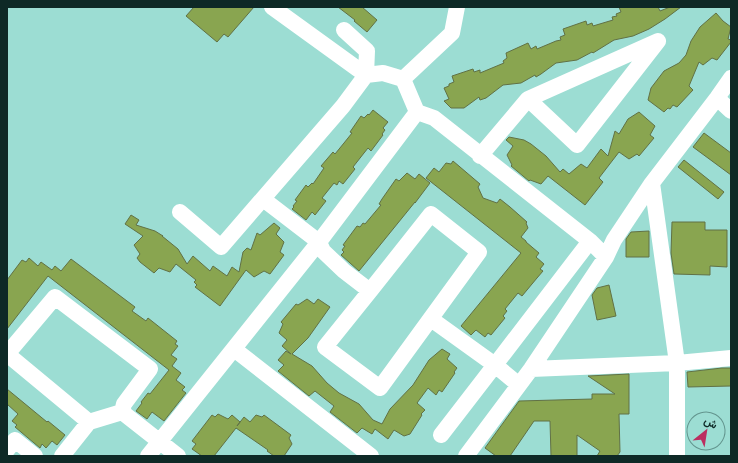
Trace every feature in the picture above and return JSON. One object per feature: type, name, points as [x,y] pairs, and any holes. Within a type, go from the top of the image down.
[{"type":"street","points":[[272,7],[366,75],[383,73],[403,79]]},
{"type":"street","points":[[403,79],[452,33],[457,7]]},
{"type":"street","points":[[180,212],[221,247],[342,106],[366,75],[367,51],[344,30]]},
{"type":"street","points":[[480,156],[528,99],[658,41],[577,144],[528,99]]},
{"type":"street","points":[[466,456],[530,369],[606,257],[614,240],[652,183],[731,78]]},
{"type":"street","points":[[403,79],[417,112],[434,118],[480,156],[590,241],[606,257]]},
{"type":"street","points":[[717,98],[731,111]]},
{"type":"street","points":[[148,456],[319,242],[417,112]]},
{"type":"street","points":[[652,183],[676,363],[677,456]]},
{"type":"street","points":[[263,199],[319,242],[323,251],[344,271],[370,291]]},
{"type":"street","points":[[431,214],[479,252],[380,388],[325,347],[370,291],[431,214]]},
{"type":"street","points":[[441,435],[590,241]]},
{"type":"street","points":[[89,422],[7,354],[55,297],[150,369],[124,404],[122,412]]},
{"type":"street","points":[[431,319],[495,365],[519,385]]},
{"type":"street","points":[[234,349],[371,456]]},
{"type":"street","points":[[530,369],[676,363],[731,358]]},
{"type":"street","points":[[122,412],[178,456]]},
{"type":"street","points":[[62,456],[89,422],[122,412]]},
{"type":"street","points":[[7,450],[15,440],[35,456]]},
{"type":"building","points":[[194,7],[254,7],[228,37],[224,34],[217,42],[186,16]]},
{"type":"building","points":[[338,7],[362,7],[377,20],[367,32],[354,21],[355,20]]},
{"type":"building","points":[[619,7],[658,7],[660,11],[670,7],[681,7],[649,29],[633,36],[614,40],[593,53],[592,52],[577,60],[556,63],[536,77],[535,75],[521,83],[503,85],[486,98],[480,100],[479,97],[464,108],[451,108],[444,101],[449,99],[444,88],[454,82],[452,76],[473,69],[474,72],[480,70],[480,73],[504,63],[503,61],[507,58],[506,53],[528,43],[531,49],[536,46],[537,49],[561,40],[560,37],[565,35],[563,29],[586,21],[587,25],[592,23],[593,26],[613,20],[612,17],[617,16],[616,14],[621,12]]},
{"type":"building","points":[[716,13],[731,27],[728,39],[731,40],[731,42],[717,60],[712,58],[703,65],[699,62],[689,86],[693,90],[677,107],[673,105],[670,109],[668,108],[664,112],[648,100],[651,88],[664,71],[679,63],[686,55],[691,41],[700,27]]},
{"type":"building","points":[[373,110],[388,122],[383,128],[385,130],[382,134],[383,135],[371,151],[368,148],[353,167],[355,169],[343,184],[339,181],[337,185],[334,183],[322,198],[326,201],[315,215],[312,212],[306,220],[292,209],[297,201],[295,200],[306,185],[308,187],[312,183],[313,184],[324,168],[321,166],[333,152],[335,154],[352,133],[350,132],[361,116],[364,118]]},
{"type":"building","points":[[639,112],[655,126],[650,135],[654,138],[639,156],[637,154],[629,159],[619,152],[599,178],[603,182],[585,205],[548,176],[541,184],[530,180],[529,181],[511,166],[512,165],[507,155],[513,146],[506,140],[509,137],[524,140],[531,144],[546,156],[560,172],[563,169],[569,174],[581,164],[587,168],[601,149],[608,156],[615,131],[619,134],[628,119]]},
{"type":"building","points":[[704,133],[731,153],[731,175],[693,147]]},
{"type":"building","points":[[684,160],[724,192],[718,199],[678,167]]},
{"type":"building","points":[[453,161],[480,184],[478,187],[483,198],[497,203],[500,199],[527,222],[528,228],[521,237],[539,253],[536,257],[544,264],[540,269],[543,271],[522,296],[518,293],[505,309],[507,311],[503,316],[505,318],[491,335],[488,333],[485,337],[476,330],[471,335],[461,326],[521,253],[426,178],[434,168],[439,172],[446,163],[451,164]]},
{"type":"building","points":[[407,173],[415,179],[419,174],[430,183],[359,271],[341,255],[344,252],[342,250],[345,246],[343,245],[357,226],[360,227],[363,223],[365,224],[381,205],[379,204],[396,179],[399,181]]},
{"type":"building","points":[[131,215],[139,220],[136,225],[155,231],[178,249],[187,264],[193,256],[210,271],[213,266],[227,276],[232,267],[239,272],[243,252],[247,248],[251,250],[257,233],[260,235],[274,223],[280,228],[276,234],[284,242],[280,252],[284,255],[270,274],[264,271],[254,277],[246,270],[220,306],[195,287],[197,285],[194,282],[196,280],[176,264],[170,272],[159,268],[154,273],[140,262],[137,258],[140,254],[134,245],[143,236],[125,224]]},
{"type":"building","points":[[672,222],[705,222],[705,230],[727,230],[727,267],[710,266],[710,275],[674,274],[671,253]]},
{"type":"building","points":[[649,231],[649,257],[626,257],[626,239],[631,232]]},
{"type":"building","points":[[29,258],[38,266],[41,262],[52,270],[55,266],[61,271],[71,259],[135,307],[132,311],[146,321],[148,318],[177,341],[175,344],[178,346],[171,355],[177,359],[172,366],[181,373],[176,380],[185,387],[182,390],[186,393],[164,421],[152,412],[147,419],[136,411],[148,393],[150,394],[169,370],[48,276],[7,329],[7,280],[22,260],[26,262]]},
{"type":"building","points":[[609,285],[616,316],[597,320],[592,295],[597,288]]},
{"type":"building","points":[[307,299],[314,304],[318,299],[330,307],[308,338],[292,354],[312,366],[327,383],[339,393],[359,404],[373,420],[382,424],[390,409],[413,385],[429,360],[442,349],[450,354],[447,359],[457,368],[454,372],[455,373],[442,392],[439,390],[436,395],[428,388],[417,403],[425,410],[421,414],[422,415],[410,434],[404,436],[394,430],[388,439],[375,429],[372,434],[362,428],[357,433],[330,412],[334,406],[315,391],[309,396],[278,371],[284,365],[278,360],[286,351],[291,354],[282,346],[287,340],[279,333],[283,324],[281,322],[296,304],[298,305]]},
{"type":"building","points":[[731,368],[731,386],[688,387],[687,372]]},
{"type":"building","points":[[629,374],[629,414],[619,414],[620,452],[617,456],[597,456],[600,451],[577,435],[577,456],[551,456],[550,421],[534,421],[510,456],[496,456],[485,448],[519,401],[592,399],[592,394],[615,394],[588,376]]},
{"type":"building","points":[[7,389],[65,435],[57,445],[52,441],[46,448],[42,444],[40,448],[15,427],[17,425],[12,421],[18,414],[7,404]]},
{"type":"building","points":[[218,414],[228,419],[232,415],[240,422],[237,426],[244,417],[250,422],[256,415],[262,417],[264,415],[291,435],[289,438],[292,444],[284,456],[274,456],[267,451],[268,450],[236,428],[214,456],[202,456],[192,449],[196,444],[192,441],[212,415],[215,417]]}]
